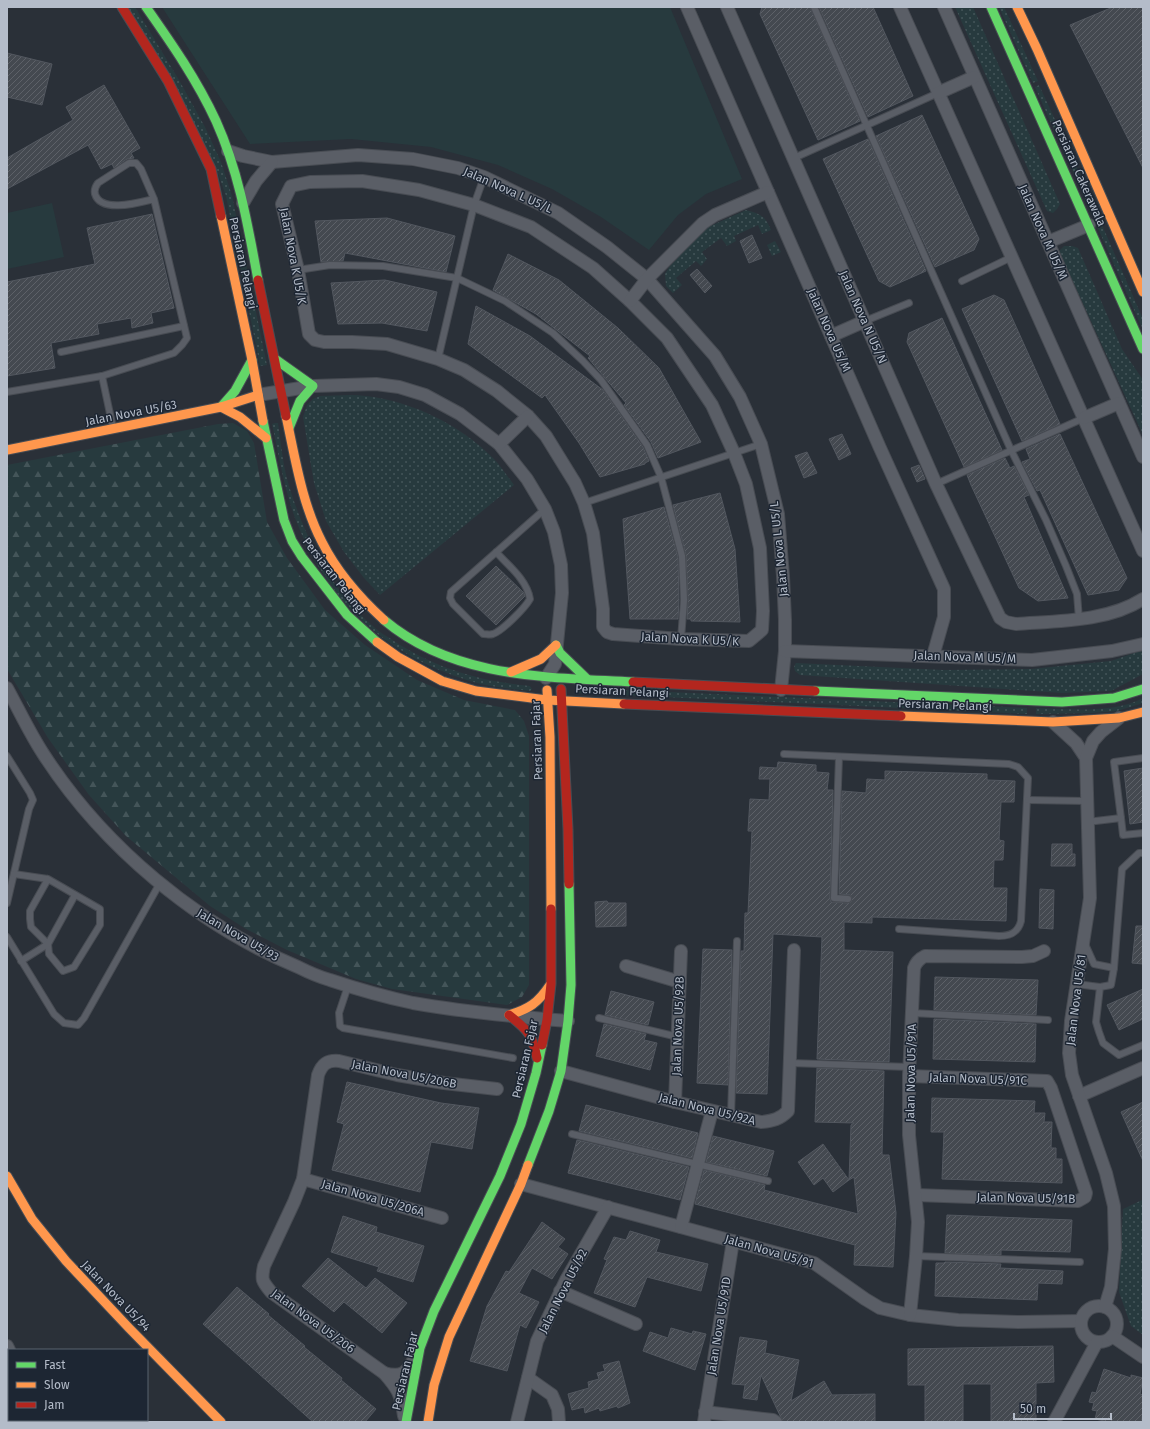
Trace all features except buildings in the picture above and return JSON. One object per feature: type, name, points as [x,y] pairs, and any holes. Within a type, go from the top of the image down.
[{"type":"street","name":"Persiaran Pelangi","points":[[122,7],[168,81],[211,170],[252,360],[266,438],[284,520],[292,541],[302,557],[347,615],[370,637],[398,657],[442,681],[476,691],[547,700],[1053,722],[1119,718],[1143,712]]},
{"type":"street","name":"Persiaran Pelangi","points":[[146,7],[175,49],[204,97],[228,151],[237,178],[289,428],[306,502],[316,531],[331,558],[363,601],[384,620],[408,637],[440,654],[474,666],[508,673],[546,678],[1062,702],[1116,698],[1143,689]]},
{"type":"street","name":"Jalan Nova U5/M","points":[[687,7],[944,589],[944,617],[933,656]]},
{"type":"street","name":"Jalan Nova N U5/N","points":[[728,7],[936,484],[1000,618],[1006,622],[1016,624],[1079,619]]},
{"type":"street","points":[[900,7],[1143,551]]},
{"type":"street","name":"Jalan Nova M U5/M","points":[[944,7],[1143,457]]},
{"type":"street","name":"Persiaran Cakerawala","points":[[991,7],[1143,349]]},
{"type":"street","name":"Persiaran Cakerawala","points":[[1017,7],[1037,49],[1143,292]]},
{"type":"street","points":[[938,93],[974,77]]},
{"type":"street","name":"Jalan Nova L U5/L","points":[[228,151],[242,156],[272,162],[358,155],[413,159],[458,168],[484,177],[558,213],[607,247],[647,280],[715,356],[740,397],[761,444],[778,514],[785,620],[785,651],[781,690]]},
{"type":"street","points":[[243,203],[256,181],[272,162]]},
{"type":"street","name":"Jalan Nova K U5/K","points":[[362,181],[419,190],[474,205],[531,227],[593,268],[630,301],[667,338],[712,404],[746,484],[760,548],[763,611],[762,630],[748,641],[681,639],[613,634],[607,632],[603,627],[603,609],[593,533],[584,503],[575,483],[546,436],[528,416],[497,391],[470,374],[438,359],[387,344],[324,342],[315,340],[309,334],[298,270],[282,204],[291,186],[310,182],[362,181]]},
{"type":"street","points":[[630,301],[647,280],[703,223],[715,215],[768,192]]},
{"type":"street","points":[[1048,242],[1089,225]]},
{"type":"street","points":[[831,336],[865,321]]},
{"type":"street","points":[[275,359],[313,386]]},
{"type":"street","points":[[252,360],[235,391],[221,407],[246,420],[266,438]]},
{"type":"street","points":[[258,395],[313,386],[376,384],[399,387],[425,395],[460,414],[499,444],[527,479],[545,509],[554,532],[561,565],[562,593],[555,664],[561,679],[564,734],[568,829],[571,985],[561,1071],[549,1111],[521,1184],[449,1337],[434,1385],[428,1422]]},
{"type":"street","points":[[289,428],[300,401],[313,386]]},
{"type":"street","name":"Jalan Nova U5/63","points":[[7,450],[221,407],[258,395]]},
{"type":"street","points":[[1084,418],[1119,403]]},
{"type":"street","points":[[499,444],[528,416]]},
{"type":"street","points":[[1079,619],[1090,618],[1131,607],[1143,600]]},
{"type":"street","name":"Jalan Nova M U5/M","points":[[785,651],[1032,660],[1112,651],[1143,644]]},
{"type":"street","points":[[508,673],[536,663],[551,653],[556,645]]},
{"type":"street","points":[[556,645],[560,653],[587,679]]},
{"type":"street","points":[[546,678],[555,664]]},
{"type":"street","name":"Persiaran Fajar","points":[[406,1422],[420,1348],[434,1311],[500,1176],[521,1124],[538,1063],[547,1020],[551,984],[550,737],[546,678]]},
{"type":"street","name":"Jalan Nova U5/93","points":[[7,688],[43,754],[98,825],[160,883],[192,908],[232,934],[279,959],[328,980],[413,1003],[547,1020],[568,1021]]},
{"type":"street","points":[[522,698],[531,706]]},
{"type":"street","points":[[578,711],[588,701]]},
{"type":"street","points":[[541,718],[550,737]]},
{"type":"street","points":[[1086,758],[1093,741],[1101,732],[1119,718]]},
{"type":"street","points":[[564,734],[571,720]]},
{"type":"street","points":[[1053,722],[1076,743],[1086,758]]},
{"type":"street","name":"Jalan Nova U5/81","points":[[1086,758],[1086,801],[1090,898],[1076,984],[1071,1021],[1069,1053],[1072,1075],[1106,1173],[1114,1206],[1115,1249],[1110,1287],[1105,1307]]},
{"type":"street","name":"Jalan Nova U5/92A","points":[[561,1071],[676,1102],[761,1122],[772,1121],[782,1116],[788,1110],[794,950]]},
{"type":"street","name":"Jalan Nova U5/92B","points":[[676,1102],[681,951]]},
{"type":"street","name":"Jalan Nova U5/91A","points":[[910,1315],[918,1222],[909,1134],[909,1072],[914,968],[916,962],[920,958],[932,956],[1022,957],[1033,956],[1044,951]]},
{"type":"street","points":[[626,966],[680,982]]},
{"type":"street","points":[[509,1015],[527,1010],[534,1005],[541,999],[551,984]]},
{"type":"street","points":[[509,1015],[527,1028],[531,1033],[534,1040],[538,1063]]},
{"type":"street","name":"Jalan Nova U5/206B","points":[[318,1075],[321,1067],[326,1062],[332,1060],[444,1084],[497,1089]]},
{"type":"street","points":[[1079,1096],[1143,1068]]},
{"type":"street","name":"Jalan Nova U5/91C","points":[[909,1072],[1047,1081]]},
{"type":"street","name":"Jalan Nova U5/206","points":[[318,1075],[303,1179],[264,1266],[261,1277],[271,1292],[384,1373],[396,1387],[401,1398],[406,1422]]},
{"type":"street","name":"Jalan Nova U5/91B","points":[[916,1195],[1078,1201],[1085,1197],[1085,1187],[1051,1088],[1047,1081]]},
{"type":"street","points":[[681,1227],[712,1111]]},
{"type":"street","name":"Jalan Nova U5/94","points":[[7,1176],[32,1219],[66,1261],[221,1422]]},
{"type":"street","name":"Jalan Nova U5/206A","points":[[303,1179],[442,1218]]},
{"type":"street","name":"Jalan Nova U5/91","points":[[521,1184],[814,1263],[880,1308],[910,1315],[958,1320],[1081,1322]]},
{"type":"street","name":"Jalan Nova U5/92","points":[[517,1422],[537,1341],[560,1291],[608,1207]]},
{"type":"street","name":"Jalan Nova U5/91D","points":[[705,1417],[733,1241]]},
{"type":"street","points":[[560,1291],[636,1324]]},
{"type":"street","points":[[1097,1306],[1105,1307],[1112,1311],[1116,1318],[1117,1326],[1112,1336],[1105,1341],[1097,1342],[1083,1333],[1081,1322],[1084,1314],[1090,1308],[1097,1306]]},
{"type":"street","points":[[1112,1336],[1143,1357]]},
{"type":"street","points":[[1054,1422],[1097,1342]]},
{"type":"street","points":[[384,1373],[394,1376],[402,1374],[410,1368],[420,1348]]},
{"type":"street","points":[[528,1378],[552,1395],[558,1409],[559,1422]]},
{"type":"street","points":[[705,1417],[773,1420],[776,1422]]},
{"type":"lane","points":[[814,7],[1012,450],[1046,520],[1066,566],[1077,594],[1079,619]]},
{"type":"lane","points":[[794,158],[938,93]]},
{"type":"lane","points":[[7,392],[102,376],[174,353],[182,345],[187,338],[154,198],[140,169],[136,163],[133,162],[126,164],[98,183],[95,187],[97,198],[102,203],[110,206],[154,198]]},
{"type":"lane","points":[[438,359],[474,205],[484,177]]},
{"type":"lane","points":[[962,281],[1012,257]]},
{"type":"lane","points":[[298,270],[330,265],[383,266],[457,278],[505,301],[554,333],[601,380],[647,445],[661,477],[682,556],[684,600],[681,639]]},
{"type":"lane","points":[[865,321],[909,303]]},
{"type":"lane","points":[[61,352],[184,326]]},
{"type":"lane","points":[[102,376],[113,428]]},
{"type":"lane","points":[[936,484],[1084,418]]},
{"type":"lane","points":[[584,503],[761,444]]},
{"type":"lane","points":[[496,552],[525,584],[529,592],[530,599],[526,605],[499,631],[489,635],[483,634],[453,604],[450,598],[451,592],[496,552],[545,509]]},
{"type":"lane","points":[[784,754],[1009,764],[1018,767],[1028,778],[1021,921],[1019,928],[1008,936],[900,929]]},
{"type":"lane","points":[[7,756],[33,800],[29,809],[7,903]]},
{"type":"lane","points":[[839,757],[834,898],[848,899]]},
{"type":"lane","points":[[1143,758],[1114,762],[1123,835],[1143,833]]},
{"type":"lane","points":[[1028,800],[1086,801]]},
{"type":"lane","points":[[1087,822],[1121,818]]},
{"type":"lane","points":[[1076,984],[1100,987],[1111,985],[1114,968],[1122,869],[1139,853],[1143,853]]},
{"type":"lane","points":[[14,874],[48,878],[100,909],[100,925],[74,967],[63,971],[49,954],[48,944],[31,927],[30,911],[48,878]]},
{"type":"lane","points":[[7,937],[54,1014],[64,1023],[78,1025],[88,1011],[160,883]]},
{"type":"lane","points":[[21,961],[48,944],[75,895]]},
{"type":"lane","points":[[1084,939],[1094,964],[1114,968]]},
{"type":"lane","points":[[731,1115],[737,941]]},
{"type":"lane","points":[[348,986],[339,1013],[340,1026],[344,1028],[513,1058]]},
{"type":"lane","points":[[1100,987],[1096,1022],[1103,1043],[1119,1055],[1143,1045]]},
{"type":"lane","points":[[912,1013],[1048,1020]]},
{"type":"lane","points":[[599,1018],[678,1037]]},
{"type":"lane","points":[[790,1063],[909,1072]]},
{"type":"lane","points":[[572,1134],[768,1181]]},
{"type":"lane","points":[[916,1256],[1080,1262]]},
{"type":"green space","points":[[127,7],[135,7],[179,80],[205,127],[221,162],[232,196],[267,365],[260,366],[226,196],[215,165]]},
{"type":"green space","points":[[162,7],[670,7],[742,179],[706,194],[678,215],[649,250],[601,217],[552,189],[498,165],[431,147],[351,139],[250,144]]},
{"type":"green space","points":[[955,7],[973,7],[1060,204],[1053,213],[1047,211]]},
{"type":"green space","points":[[999,7],[1004,7],[1038,81],[1033,83]]},
{"type":"green space","points":[[1039,85],[1064,139],[1059,141],[1035,87]]},
{"type":"green space","points":[[1068,147],[1143,319],[1143,330],[1063,149]]},
{"type":"green space","points":[[52,203],[64,257],[7,269],[7,213]]},
{"type":"green space","points":[[746,210],[762,216],[771,230],[762,234],[758,225],[734,236],[736,241],[727,246],[721,238],[702,252],[707,259],[701,266],[696,261],[676,278],[682,285],[673,293],[666,286],[665,274],[670,266],[706,228]]},
{"type":"green space","points":[[775,241],[781,252],[772,256],[767,245]]},
{"type":"green space","points":[[1064,246],[1078,248],[1122,349],[1143,380],[1143,435],[1059,251]]},
{"type":"green space","points":[[360,395],[384,399],[419,410],[435,417],[451,425],[480,446],[496,461],[514,485],[380,595],[364,578],[344,552],[326,521],[314,483],[303,417],[307,405],[313,399],[320,396]]},
{"type":"green space","points":[[233,423],[247,431],[254,443],[267,522],[287,558],[325,610],[365,645],[417,680],[464,700],[515,710],[524,721],[529,736],[529,985],[522,997],[507,1005],[392,989],[356,979],[287,950],[246,929],[210,906],[126,836],[89,795],[48,738],[7,669],[7,465],[218,424]]},
{"type":"green space","points":[[278,423],[289,486],[303,525],[333,581],[345,598],[359,613],[381,633],[426,659],[476,677],[530,686],[532,689],[530,691],[508,689],[478,683],[439,670],[411,656],[386,640],[363,621],[342,600],[324,575],[308,548],[295,518],[279,460],[272,424]]},
{"type":"green space","points":[[1143,650],[1143,674],[1111,691],[1062,693],[800,675],[795,671],[794,667],[796,663],[943,670],[1031,669],[1111,661]]},
{"type":"green space","points":[[580,688],[1027,708],[1027,714],[579,693]]},
{"type":"green space","points":[[1143,698],[1143,703],[1117,711],[1036,714],[1036,708],[1105,708],[1131,703]]},
{"type":"green space","points":[[1142,1200],[1143,1335],[1131,1326],[1119,1292],[1123,1209]]},
{"type":"traffic: fast","points":[[146,7],[192,77],[209,106],[224,140],[242,199],[258,280]]},
{"type":"traffic: fast","points":[[991,7],[1143,349]]},
{"type":"traffic: fast","points":[[275,359],[313,386],[300,401],[289,428]]},
{"type":"traffic: fast","points":[[221,407],[235,391],[252,360]]},
{"type":"traffic: fast","points":[[263,421],[284,520],[292,541],[302,557],[347,615],[377,642]]},
{"type":"traffic: fast","points":[[384,620],[411,639],[440,654],[471,664],[535,676],[633,682]]},
{"type":"traffic: fast","points":[[556,645],[560,653],[587,679]]},
{"type":"traffic: fast","points":[[815,691],[1062,702],[1114,698],[1143,689]]},
{"type":"traffic: fast","points":[[528,1165],[549,1111],[561,1071],[571,985],[569,884]]},
{"type":"traffic: fast","points":[[406,1422],[420,1348],[434,1311],[500,1176],[521,1124],[536,1073],[542,1045]]},
{"type":"traffic: slow","points":[[1017,7],[1037,49],[1143,292]]},
{"type":"traffic: slow","points":[[221,216],[252,360],[263,421]]},
{"type":"traffic: slow","points":[[7,450],[221,407],[258,395]]},
{"type":"traffic: slow","points":[[221,407],[240,417],[266,438]]},
{"type":"traffic: slow","points":[[286,416],[304,496],[322,542],[342,574],[366,603],[384,620]]},
{"type":"traffic: slow","points":[[377,642],[398,657],[442,681],[476,691],[547,700],[624,704]]},
{"type":"traffic: slow","points":[[511,672],[541,659],[556,645]]},
{"type":"traffic: slow","points":[[547,690],[550,737],[551,909]]},
{"type":"traffic: slow","points":[[901,716],[1053,722],[1119,718],[1143,712]]},
{"type":"traffic: slow","points":[[509,1015],[528,1008],[537,1001],[550,985]]},
{"type":"traffic: slow","points":[[428,1422],[434,1385],[449,1337],[521,1184],[528,1165]]},
{"type":"traffic: slow","points":[[7,1176],[32,1219],[66,1261],[221,1422]]},
{"type":"traffic: jam","points":[[122,7],[168,81],[211,169],[221,216]]},
{"type":"traffic: jam","points":[[258,280],[286,416]]},
{"type":"traffic: jam","points":[[633,682],[815,691]]},
{"type":"traffic: jam","points":[[561,689],[568,829],[569,884]]},
{"type":"traffic: jam","points":[[624,704],[901,716]]},
{"type":"traffic: jam","points":[[542,1045],[547,1020],[551,984],[551,909]]},
{"type":"traffic: jam","points":[[509,1015],[528,1033],[533,1043],[537,1058]]}]
